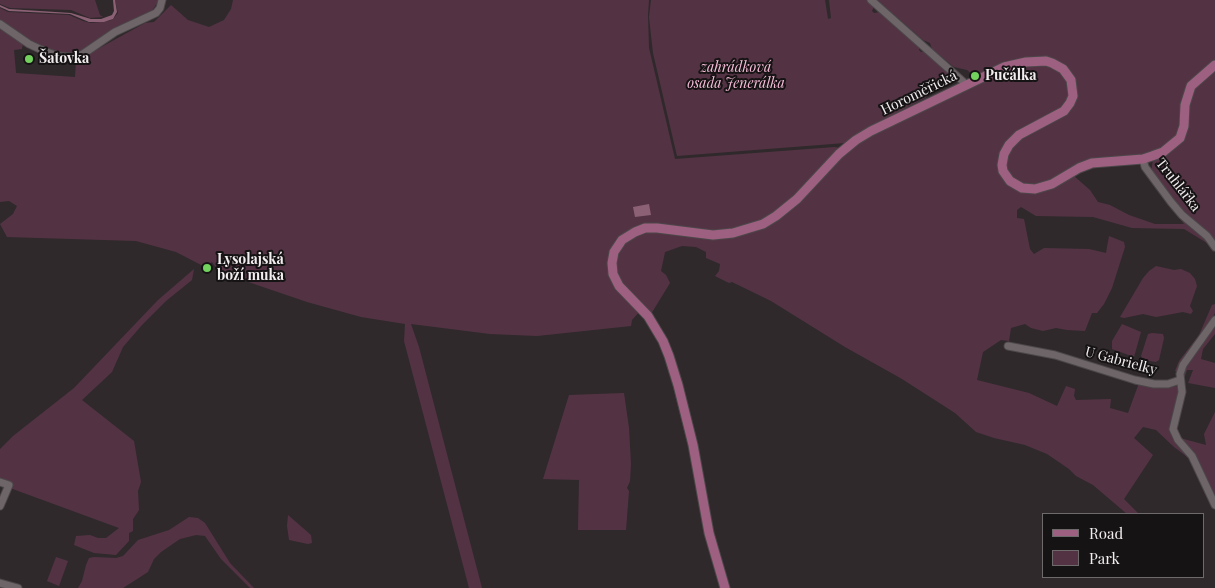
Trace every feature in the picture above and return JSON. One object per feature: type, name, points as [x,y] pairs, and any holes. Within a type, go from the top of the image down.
[{"type":"main road","name":"Horoměřická","points":[[725,588],[709,533],[693,445],[678,385],[663,341],[642,309],[619,286],[613,274],[614,252],[622,240],[628,235],[644,228],[705,235],[733,233],[762,224],[776,216],[797,199],[839,154],[856,140],[1004,67],[1026,62],[1041,61],[1052,63],[1063,69],[1069,76],[1074,93],[1067,108],[1057,116],[1019,135],[1004,154],[1002,164],[1010,181],[1022,188],[1042,188],[1078,168],[1092,163],[1143,159],[1163,152],[1180,138],[1184,126],[1185,105],[1191,86],[1215,65]]},
{"type":"street","points":[[0,24],[30,44],[58,56],[73,57],[83,54],[115,32],[156,13],[160,8],[162,0]]},
{"type":"street","points":[[871,0],[967,85]]},
{"type":"street","name":"Truhlářka","points":[[1143,159],[1146,167],[1171,202],[1182,215],[1207,236],[1215,247]]},
{"type":"street","points":[[1215,320],[1183,365],[1180,374],[1182,392],[1173,429],[1174,434],[1192,456],[1215,505]]},
{"type":"street","name":"U Gabrielky","points":[[1008,346],[1056,355],[1135,380],[1154,384],[1168,384],[1180,380]]},
{"type":"street","points":[[0,482],[9,485],[0,506]]},
{"type":"street","points":[[0,583],[18,588]]},
{"type":"green space","points":[[0,0],[95,0],[100,15],[103,17],[90,18],[71,10],[10,8],[0,4]]},
{"type":"green space","points":[[115,0],[159,0],[152,11],[76,54],[58,52],[37,45],[0,21],[0,8],[8,12],[69,15],[91,23],[109,21],[118,13]]},
{"type":"green space","points":[[233,0],[649,0],[649,48],[675,159],[841,148],[795,196],[761,221],[732,229],[713,231],[633,228],[620,237],[608,263],[640,311],[632,320],[631,326],[537,336],[490,334],[411,324],[419,347],[482,588],[469,588],[404,341],[405,324],[361,317],[307,302],[219,272],[212,262],[205,267],[176,252],[136,241],[7,237],[0,224],[13,214],[17,206],[9,201],[0,202],[0,28],[23,43],[22,49],[14,50],[16,73],[75,77],[76,61],[145,23],[154,22],[171,5],[188,20],[209,27],[224,20],[231,9]]},
{"type":"green space","name":"zahrádková osada Jenerálka","points":[[651,0],[825,0],[828,19],[831,18],[829,0],[867,0],[874,6],[872,11],[874,13],[880,12],[919,45],[921,52],[926,51],[950,72],[949,80],[925,98],[879,122],[845,143],[677,156],[653,53],[649,17]]},
{"type":"green space","points":[[877,0],[1215,0],[1215,61],[1188,84],[1181,105],[1180,125],[1177,136],[1161,149],[1143,155],[1091,159],[1051,181],[1035,186],[1023,184],[1013,178],[1007,169],[1005,164],[1009,151],[1021,138],[1066,114],[1077,93],[1076,82],[1066,66],[1046,58],[1026,58],[975,77],[967,70],[954,67],[932,49],[930,43],[923,40]]},
{"type":"green space","points":[[1045,65],[1061,72],[1068,81],[1070,95],[1064,106],[1000,152],[998,158],[1000,172],[1035,193],[1054,187],[1074,176],[1090,190],[1098,202],[1110,205],[1129,215],[1155,224],[1184,224],[1150,177],[1153,160],[1165,155],[1177,146],[1194,88],[1215,70],[1215,251],[1213,252],[1207,243],[1184,229],[1132,228],[1093,217],[1036,216],[1021,207],[1017,210],[1017,218],[1024,219],[1030,249],[1034,254],[1044,248],[1089,249],[1106,253],[1109,236],[1124,242],[1125,247],[1112,288],[1097,313],[1092,313],[1085,331],[1056,328],[1043,331],[1031,328],[1025,324],[1011,328],[1009,341],[1001,340],[983,352],[977,380],[1029,393],[1057,406],[1066,386],[1075,389],[1074,396],[1076,400],[1111,399],[1110,408],[1128,413],[1139,383],[1156,387],[1180,386],[1173,424],[1180,438],[1206,445],[1204,434],[1215,412],[1215,500],[1190,459],[1156,430],[1143,427],[1134,438],[1153,455],[1124,499],[1138,513],[1126,513],[1093,485],[1076,476],[1047,454],[1025,445],[976,432],[955,413],[902,379],[845,347],[771,301],[715,276],[719,271],[720,264],[706,258],[706,252],[696,247],[682,246],[665,252],[661,271],[666,275],[670,283],[651,314],[619,280],[616,268],[617,253],[630,238],[645,232],[752,231],[858,143],[956,94],[1017,67]]},
{"type":"green space","points":[[1156,266],[1174,270],[1181,269],[1190,273],[1195,279],[1197,286],[1190,306],[1193,311],[1191,314],[1183,312],[1156,317],[1143,314],[1124,318],[1120,317],[1143,278]]},
{"type":"green space","points":[[194,269],[192,280],[166,301],[142,325],[123,347],[112,372],[82,400],[134,441],[141,482],[138,491],[139,510],[133,519],[133,531],[129,533],[129,541],[116,555],[94,553],[74,545],[76,536],[90,535],[106,538],[119,528],[10,488],[0,482],[0,449],[13,436],[74,388],[158,300]]},
{"type":"green space","points":[[1215,304],[1215,313],[1208,329],[1179,373],[1175,371],[1179,361],[1199,335],[1212,305]]},
{"type":"green space","points":[[1122,324],[1141,332],[1134,357],[1112,349],[1112,341]]},
{"type":"green space","points":[[1215,324],[1215,334],[1203,349],[1201,359],[1215,363],[1215,388],[1188,383],[1193,370],[1187,370],[1184,379],[1181,377],[1185,365]]},
{"type":"green space","points":[[1148,334],[1163,334],[1164,338],[1159,360],[1156,362],[1144,360],[1141,356]]},
{"type":"green space","points":[[624,393],[629,428],[631,464],[630,481],[627,488],[629,491],[626,530],[578,530],[579,480],[543,479],[569,395]]},
{"type":"green space","points":[[288,515],[311,535],[312,543],[308,544],[289,540]]},
{"type":"green space","points":[[189,517],[198,518],[205,523],[230,563],[254,588],[250,588],[221,559],[205,536],[196,535],[180,539],[161,552],[154,559],[148,572],[123,588],[78,588],[89,558],[116,558],[123,556],[138,540],[169,530]]},
{"type":"green space","points":[[56,557],[68,561],[59,586],[47,581]]},
{"type":"shaded area","points":[[113,0],[115,0],[117,12],[113,19],[104,22],[89,22],[70,14],[9,11],[0,7],[0,5],[9,9],[71,13],[91,19],[101,19],[112,15],[114,11]]},
{"type":"shaded area","points":[[649,204],[651,215],[635,217],[633,207]]},
{"type":"place","name":"Šatovka","points":[[29,59]]},
{"type":"place","name":"Pučálka","points":[[975,76]]},
{"type":"place","name":"Lysolajská boží muka","points":[[207,268]]}]
